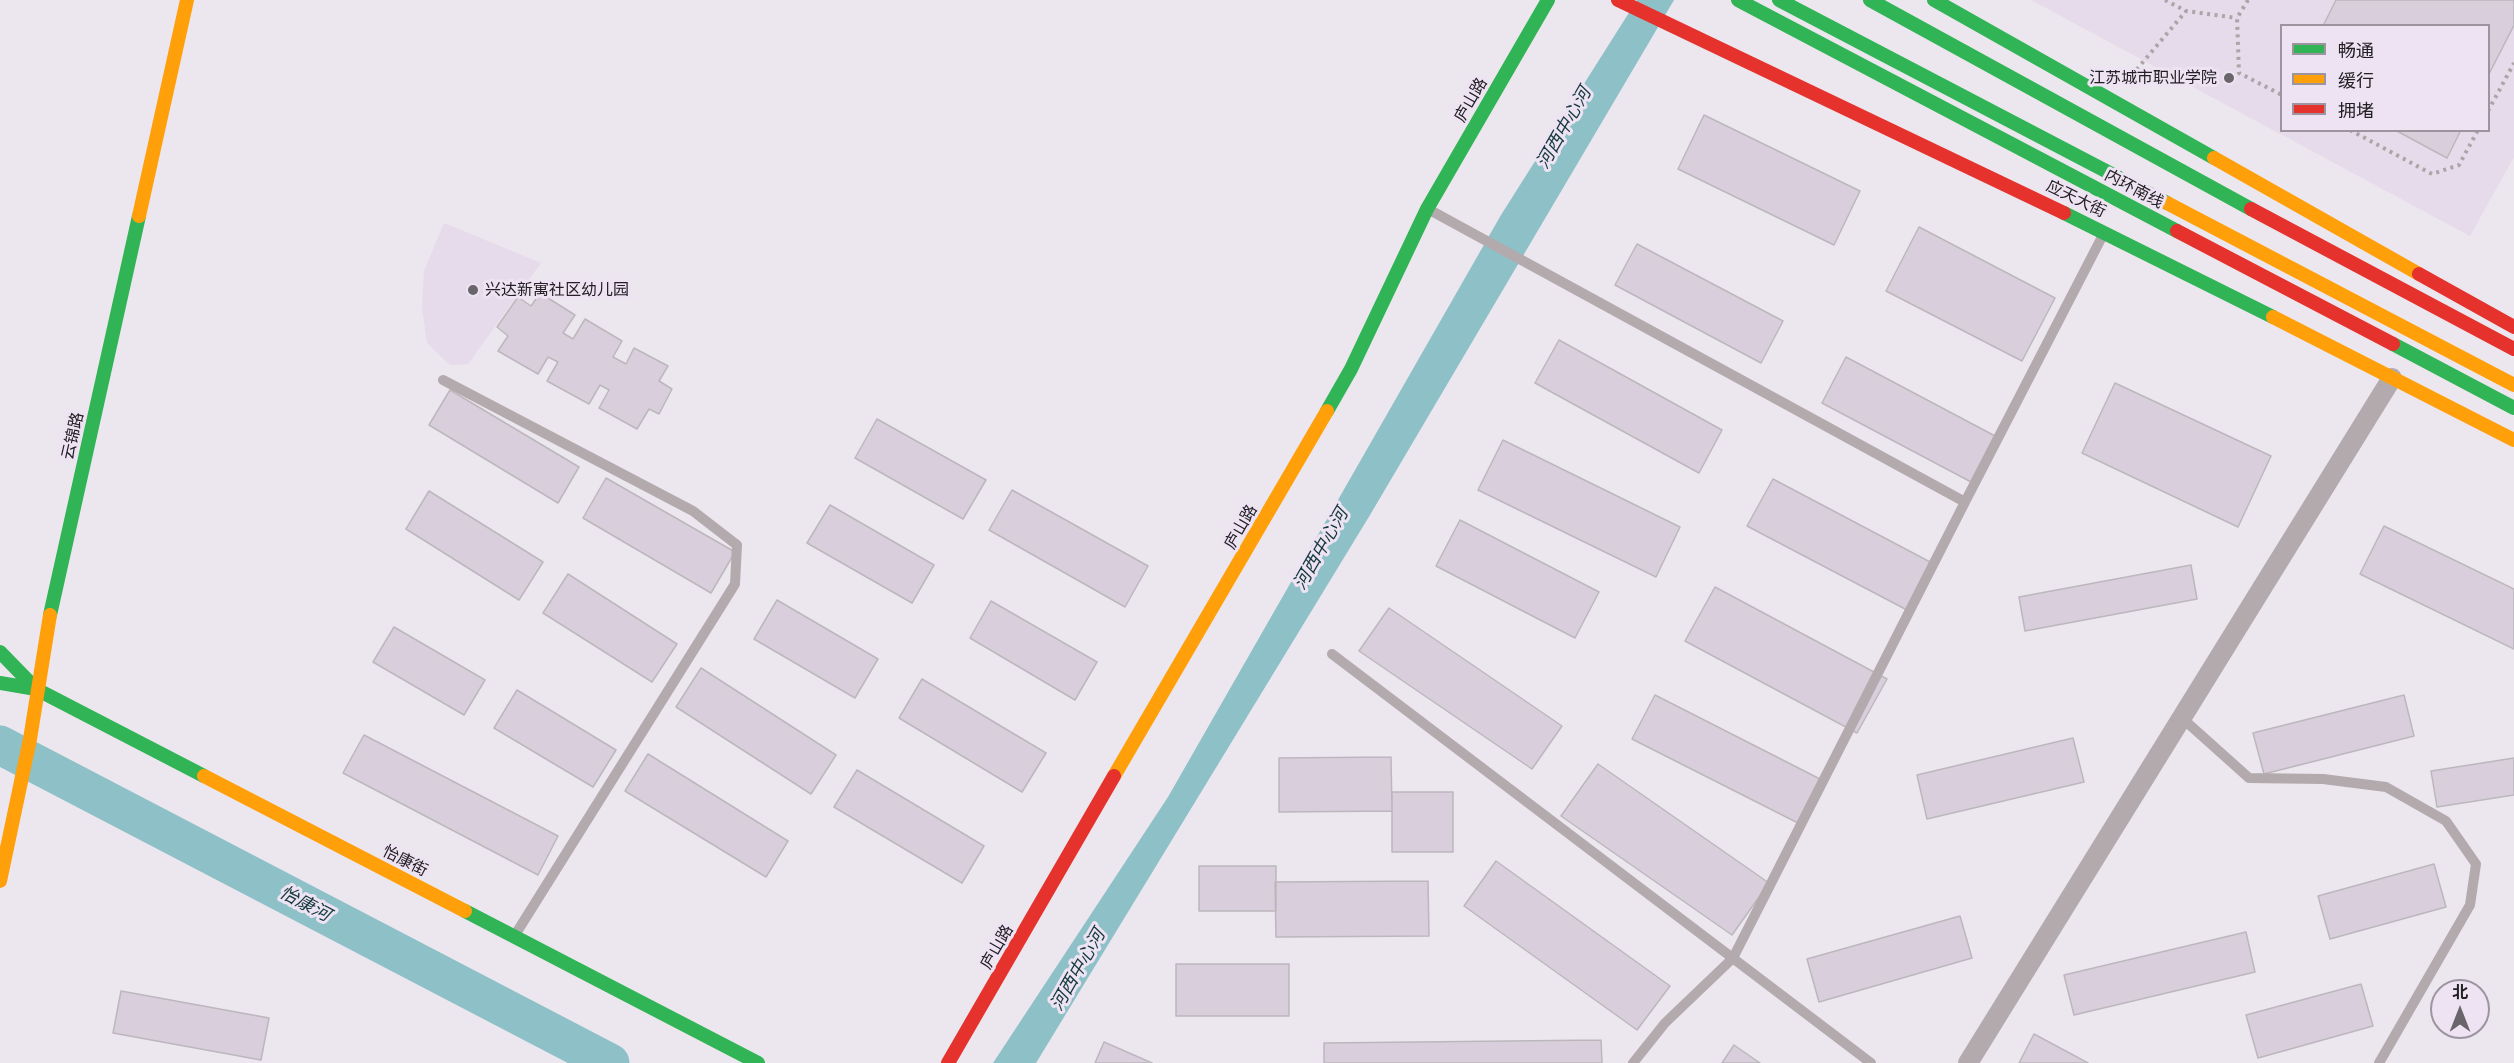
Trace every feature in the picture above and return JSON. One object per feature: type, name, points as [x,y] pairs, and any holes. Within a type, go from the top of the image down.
[{"type":"main road","name":"云锦路","points":[[0,881],[30,739],[36,689],[52,604],[187,0]]},
{"type":"main road","name":"庐山路","points":[[948,1063],[1351,369],[1427,209],[1548,0]]},
{"type":"main road","name":"应天大街","points":[[1618,0],[2105,232],[2514,440]]},
{"type":"main road","points":[[1731,0],[1760,11]]},
{"type":"main road","name":"内环南线","points":[[1738,0],[2514,408]]},
{"type":"main road","points":[[1779,0],[2514,385]]},
{"type":"main road","points":[[1870,0],[2275,222],[2514,348]]},
{"type":"main road","points":[[1934,0],[2514,327]]},
{"type":"main road","points":[[0,652],[36,689]]},
{"type":"main road","points":[[0,683],[36,689]]},
{"type":"main road","name":"怡康街","points":[[36,689],[758,1063]]},
{"type":"street","points":[[1968,1063],[2392,378]]},
{"type":"lane","points":[[1427,209],[1965,502]]},
{"type":"lane","points":[[1633,1063],[1665,1023],[1733,958],[2105,232]]},
{"type":"lane","points":[[443,380],[693,511],[737,545],[735,584],[514,937]]},
{"type":"lane","points":[[1332,654],[1871,1063]]},
{"type":"lane","points":[[2182,718],[2249,778],[2323,778],[2386,787],[2446,821],[2476,864],[2470,905],[2379,1063]]},
{"type":"path","points":[[2165,0],[2186,10],[2237,18]]},
{"type":"path","points":[[2248,0],[2237,18],[2240,73],[2280,94]]},
{"type":"path","points":[[2111,99],[2186,10]]},
{"type":"path","points":[[2490,107],[2514,63]]},
{"type":"path","points":[[2354,132],[2432,174],[2459,165],[2477,132]]},
{"type":"shaded area","name":"江苏城市职业学院","points":[[2031,0],[2514,0],[2514,157],[2470,236]]},
{"type":"shaded area","name":"兴达新寓社区幼儿园","points":[[444,223],[541,263],[468,364],[450,365],[427,343],[422,308],[424,271]]},
{"type":"water","name":"河西中心河","points":[[1637,0],[1674,0],[1370,515],[1036,1063],[993,1063],[1168,797],[1501,215]]},
{"type":"building","points":[[2336,0],[2514,0],[2514,25],[2490,72],[2490,24],[2324,24]]},
{"type":"building","points":[[1704,115],[1860,191],[1834,245],[1678,169]]},
{"type":"building","points":[[2399,132],[2460,132],[2447,158]]},
{"type":"building","points":[[1919,227],[2055,298],[2022,361],[1886,291]]},
{"type":"building","points":[[1637,244],[1783,321],[1761,363],[1615,285]]},
{"type":"building","points":[[540,293],[575,315],[563,333],[573,339],[585,319],[622,341],[613,357],[626,364],[634,348],[668,366],[659,381],[672,389],[659,414],[649,409],[637,429],[599,408],[609,390],[600,385],[589,404],[547,381],[558,362],[548,357],[538,374],[498,351],[508,336],[497,327],[518,297],[531,306]]},
{"type":"building","points":[[1559,340],[1722,430],[1699,473],[1535,383]]},
{"type":"building","points":[[1846,357],[1997,437],[1973,483],[1822,403]]},
{"type":"building","points":[[2115,383],[2271,456],[2238,527],[2082,453]]},
{"type":"building","points":[[450,390],[579,467],[558,503],[429,425]]},
{"type":"building","points":[[877,419],[986,480],[963,519],[855,458]]},
{"type":"building","points":[[1503,440],[1680,527],[1656,577],[1478,490]]},
{"type":"building","points":[[606,478],[735,552],[711,593],[583,518]]},
{"type":"building","points":[[1773,479],[1932,563],[1907,610],[1747,526]]},
{"type":"building","points":[[1012,490],[1148,566],[1125,607],[989,530]]},
{"type":"building","points":[[429,491],[543,562],[519,600],[406,529]]},
{"type":"building","points":[[830,505],[934,565],[912,603],[807,543]]},
{"type":"building","points":[[1460,520],[1599,592],[1575,638],[1436,566]]},
{"type":"building","points":[[2384,526],[2514,589],[2514,649],[2360,574]]},
{"type":"building","points":[[2191,565],[2197,599],[2025,631],[2019,597]]},
{"type":"building","points":[[568,574],[677,644],[652,682],[543,613]]},
{"type":"building","points":[[1715,587],[1887,679],[1857,733],[1685,641]]},
{"type":"building","points":[[777,600],[878,659],[855,698],[754,639]]},
{"type":"building","points":[[991,601],[1097,662],[1075,700],[970,638]]},
{"type":"building","points":[[1389,608],[1562,726],[1532,769],[1359,651]]},
{"type":"building","points":[[394,627],[485,680],[464,715],[373,662]]},
{"type":"building","points":[[701,668],[836,755],[811,794],[676,707]]},
{"type":"building","points":[[922,679],[1046,753],[1022,792],[899,718]]},
{"type":"building","points":[[517,690],[616,750],[593,787],[494,728]]},
{"type":"building","points":[[1655,695],[1820,779],[1798,823],[1632,739]]},
{"type":"building","points":[[2404,695],[2414,736],[2264,774],[2253,733]]},
{"type":"building","points":[[364,735],[558,836],[538,875],[343,773]]},
{"type":"building","points":[[2073,738],[2084,782],[1927,819],[1917,775]]},
{"type":"building","points":[[648,754],[788,841],[766,877],[625,791]]},
{"type":"building","points":[[1391,757],[1392,811],[1279,812],[1279,758]]},
{"type":"building","points":[[2514,758],[2514,795],[2437,807],[2431,771]]},
{"type":"building","points":[[1598,764],[1769,883],[1732,935],[1561,816]]},
{"type":"building","points":[[857,770],[984,846],[962,883],[834,807]]},
{"type":"building","points":[[1392,792],[1453,792],[1453,852],[1392,852]]},
{"type":"building","points":[[1496,861],[1670,986],[1637,1030],[1464,906]]},
{"type":"building","points":[[2434,864],[2446,907],[2330,939],[2318,896]]},
{"type":"building","points":[[1199,866],[1276,866],[1276,911],[1199,911]]},
{"type":"building","points":[[1428,881],[1429,936],[1276,937],[1275,882]]},
{"type":"building","points":[[1960,916],[1972,958],[1819,1002],[1807,959]]},
{"type":"building","points":[[2246,932],[2255,972],[2074,1015],[2064,975]]},
{"type":"building","points":[[1176,964],[1289,964],[1289,1016],[1176,1016]]},
{"type":"building","points":[[2361,984],[2373,1026],[2258,1058],[2246,1015]]},
{"type":"building","points":[[121,991],[269,1018],[261,1060],[113,1033]]},
{"type":"building","points":[[2034,1034],[2088,1063],[2019,1063]]},
{"type":"building","points":[[1601,1040],[1602,1063],[1324,1063],[1324,1043]]},
{"type":"building","points":[[1104,1042],[1152,1063],[1095,1063]]},
{"type":"building","points":[[1734,1045],[1760,1063],[1722,1063]]},
{"type":"waterway","name":"怡康河","points":[[0,745],[610,1063]]},
{"type":"traffic: fast","points":[[1327,411],[1351,369],[1427,209],[1548,0]]},
{"type":"traffic: fast","points":[[1738,0],[2177,231]]},
{"type":"traffic: fast","points":[[1779,0],[2167,203]]},
{"type":"traffic: fast","points":[[1870,0],[2251,209]]},
{"type":"traffic: fast","points":[[1934,0],[2214,158]]},
{"type":"traffic: fast","points":[[2064,213],[2273,317]]},
{"type":"traffic: fast","points":[[50,615],[139,216]]},
{"type":"traffic: fast","points":[[2393,344],[2514,408]]},
{"type":"traffic: fast","points":[[0,652],[36,689]]},
{"type":"traffic: fast","points":[[0,683],[36,689],[204,776]]},
{"type":"traffic: fast","points":[[465,911],[758,1063]]},
{"type":"traffic: slow","points":[[139,216],[187,0]]},
{"type":"traffic: slow","points":[[2214,158],[2419,274]]},
{"type":"traffic: slow","points":[[2167,203],[2514,385]]},
{"type":"traffic: slow","points":[[2273,317],[2514,440]]},
{"type":"traffic: slow","points":[[1114,776],[1327,411]]},
{"type":"traffic: slow","points":[[0,881],[30,739],[50,615]]},
{"type":"traffic: slow","points":[[204,776],[465,911]]},
{"type":"traffic: jam","points":[[1618,0],[2064,213]]},
{"type":"traffic: jam","points":[[2251,209],[2514,349]]},
{"type":"traffic: jam","points":[[2177,231],[2393,344]]},
{"type":"traffic: jam","points":[[2419,274],[2514,327]]},
{"type":"traffic: jam","points":[[948,1063],[1114,776]]},
{"type":"place","name":"江苏城市职业学院","points":[[2229,78]]},
{"type":"place","name":"兴达新寓社区幼儿园","points":[[473,290]]}]
